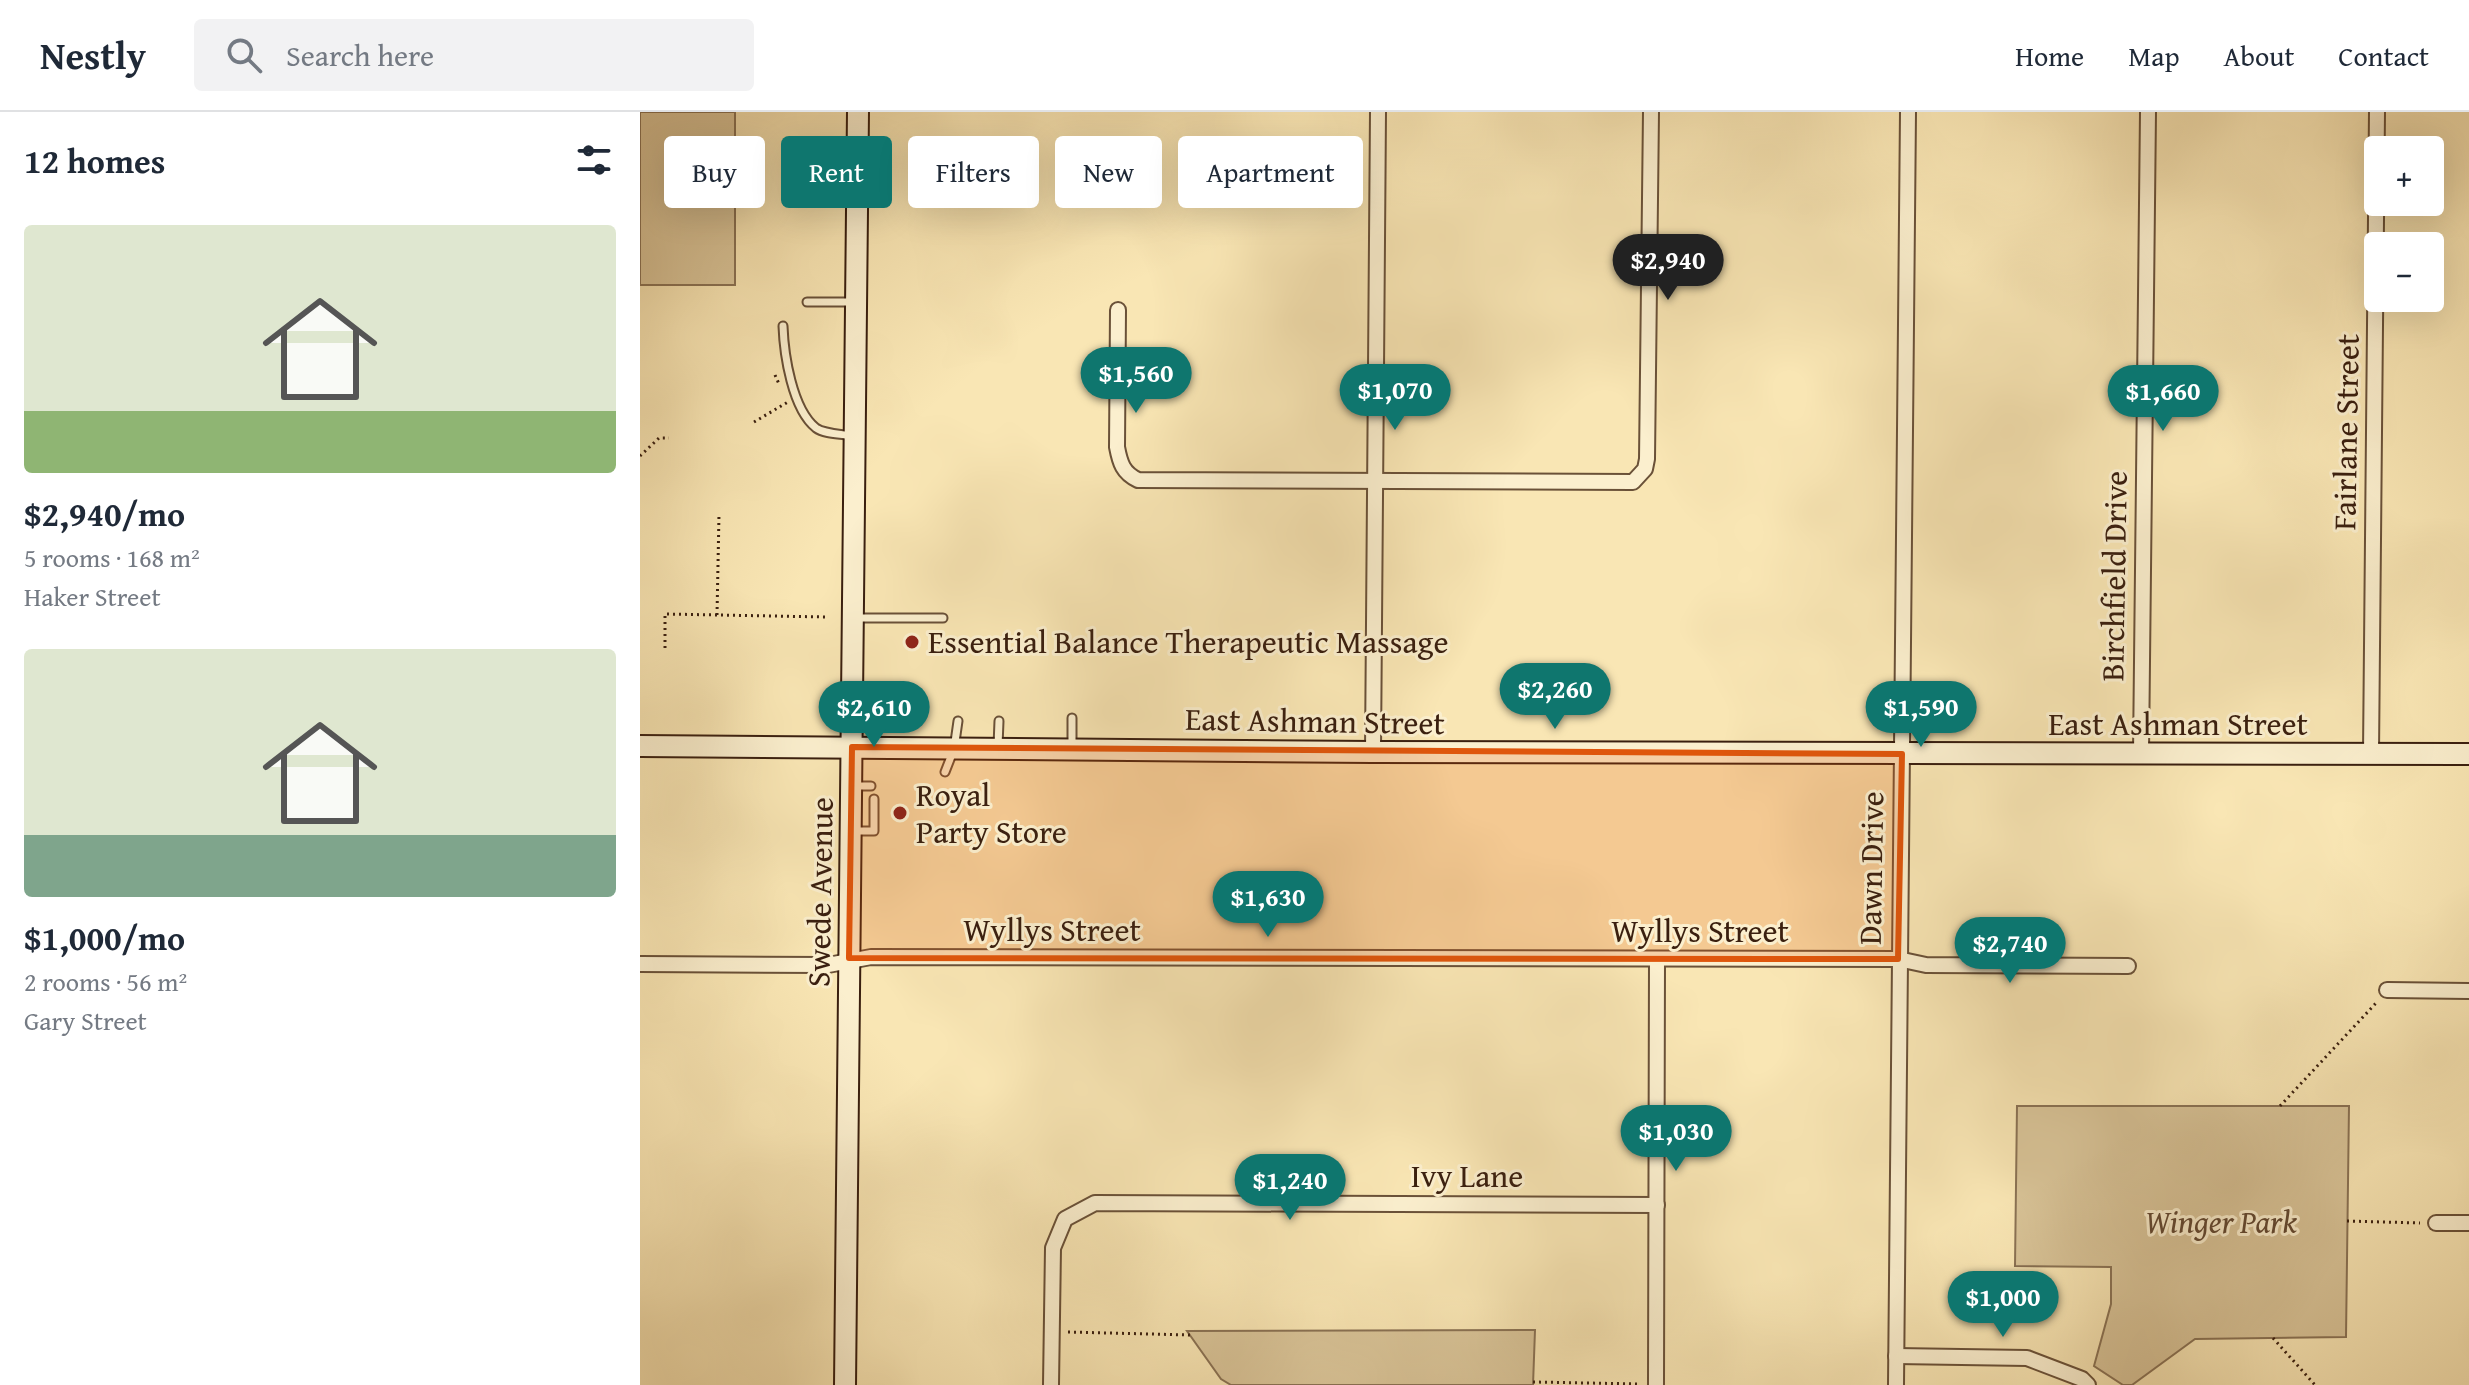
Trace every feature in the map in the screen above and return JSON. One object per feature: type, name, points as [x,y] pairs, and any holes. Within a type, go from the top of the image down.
[{"type":"street","name":"Swede Avenue","points":[[845,1385],[851,831],[861,786],[852,747],[858,112]]},
{"type":"street","points":[[1373,752],[1378,112]]},
{"type":"street","points":[[1118,310],[1120,463],[1127,475],[1138,480],[1623,484],[1640,477],[1647,459],[1651,112]]},
{"type":"street","name":"Dawn Drive","points":[[1896,1385],[1908,112]]},
{"type":"street","name":"Birchfield Drive","points":[[2141,753],[2148,112]]},
{"type":"street","name":"Fairlane Street","points":[[2371,753],[2377,112]]},
{"type":"street","name":"East Ashman Street","points":[[640,746],[1373,752],[2469,754]]},
{"type":"street","name":"Wyllys Street","points":[[640,964],[828,965],[849,958],[1898,959],[1926,965],[2128,966]]},
{"type":"street","points":[[1656,1384],[1657,960]]},
{"type":"street","points":[[2387,990],[2469,991]]},
{"type":"street","name":"Ivy Lane","points":[[1051,1385],[1053,1248],[1065,1219],[1095,1203],[1657,1205]]},
{"type":"street","points":[[2436,1223],[2469,1223]]},
{"type":"street","points":[[1896,1356],[2027,1358],[2082,1379],[2088,1385]]},
{"type":"lane","points":[[807,302],[857,302]]},
{"type":"lane","points":[[783,326],[787,375],[810,420],[822,431],[855,436]]},
{"type":"lane","points":[[853,618],[943,618]]},
{"type":"lane","points":[[1072,718],[1072,749]]},
{"type":"lane","points":[[945,772],[954,749],[958,721]]},
{"type":"lane","points":[[998,749],[999,721]]},
{"type":"lane","points":[[851,831],[874,831],[874,799]]},
{"type":"path","points":[[754,422],[788,401],[793,411]]},
{"type":"path","points":[[640,456],[659,438],[669,438]]},
{"type":"path","points":[[717,615],[719,514]]},
{"type":"path","points":[[665,648],[665,614],[826,617]]},
{"type":"path","points":[[2280,1106],[2387,990]]},
{"type":"path","points":[[2347,1221],[2436,1223]]},
{"type":"path","points":[[1052,1332],[1190,1335]]},
{"type":"path","points":[[2273,1338],[2315,1385]]},
{"type":"path","points":[[1533,1382],[1656,1384]]},
{"type":"highlighted area","points":[[852,747],[1902,754],[1898,959],[849,958]]},
{"type":"green space","points":[[640,112],[735,112],[735,136],[664,136],[664,208],[735,208],[735,285],[640,285]]},
{"type":"green space","name":"Winger Park","points":[[2017,1106],[2349,1106],[2346,1337],[2195,1339],[2132,1385],[2123,1385],[2094,1366],[2111,1304],[2111,1267],[2015,1266]]},
{"type":"green space","points":[[1535,1330],[1533,1385],[1231,1385],[1221,1379],[1187,1331]]},
{"type":"place","name":"Essential Balance Therapeutic Massage","points":[[912,642]]},
{"type":"place","name":"Royal Party Store","points":[[900,813]]}]
